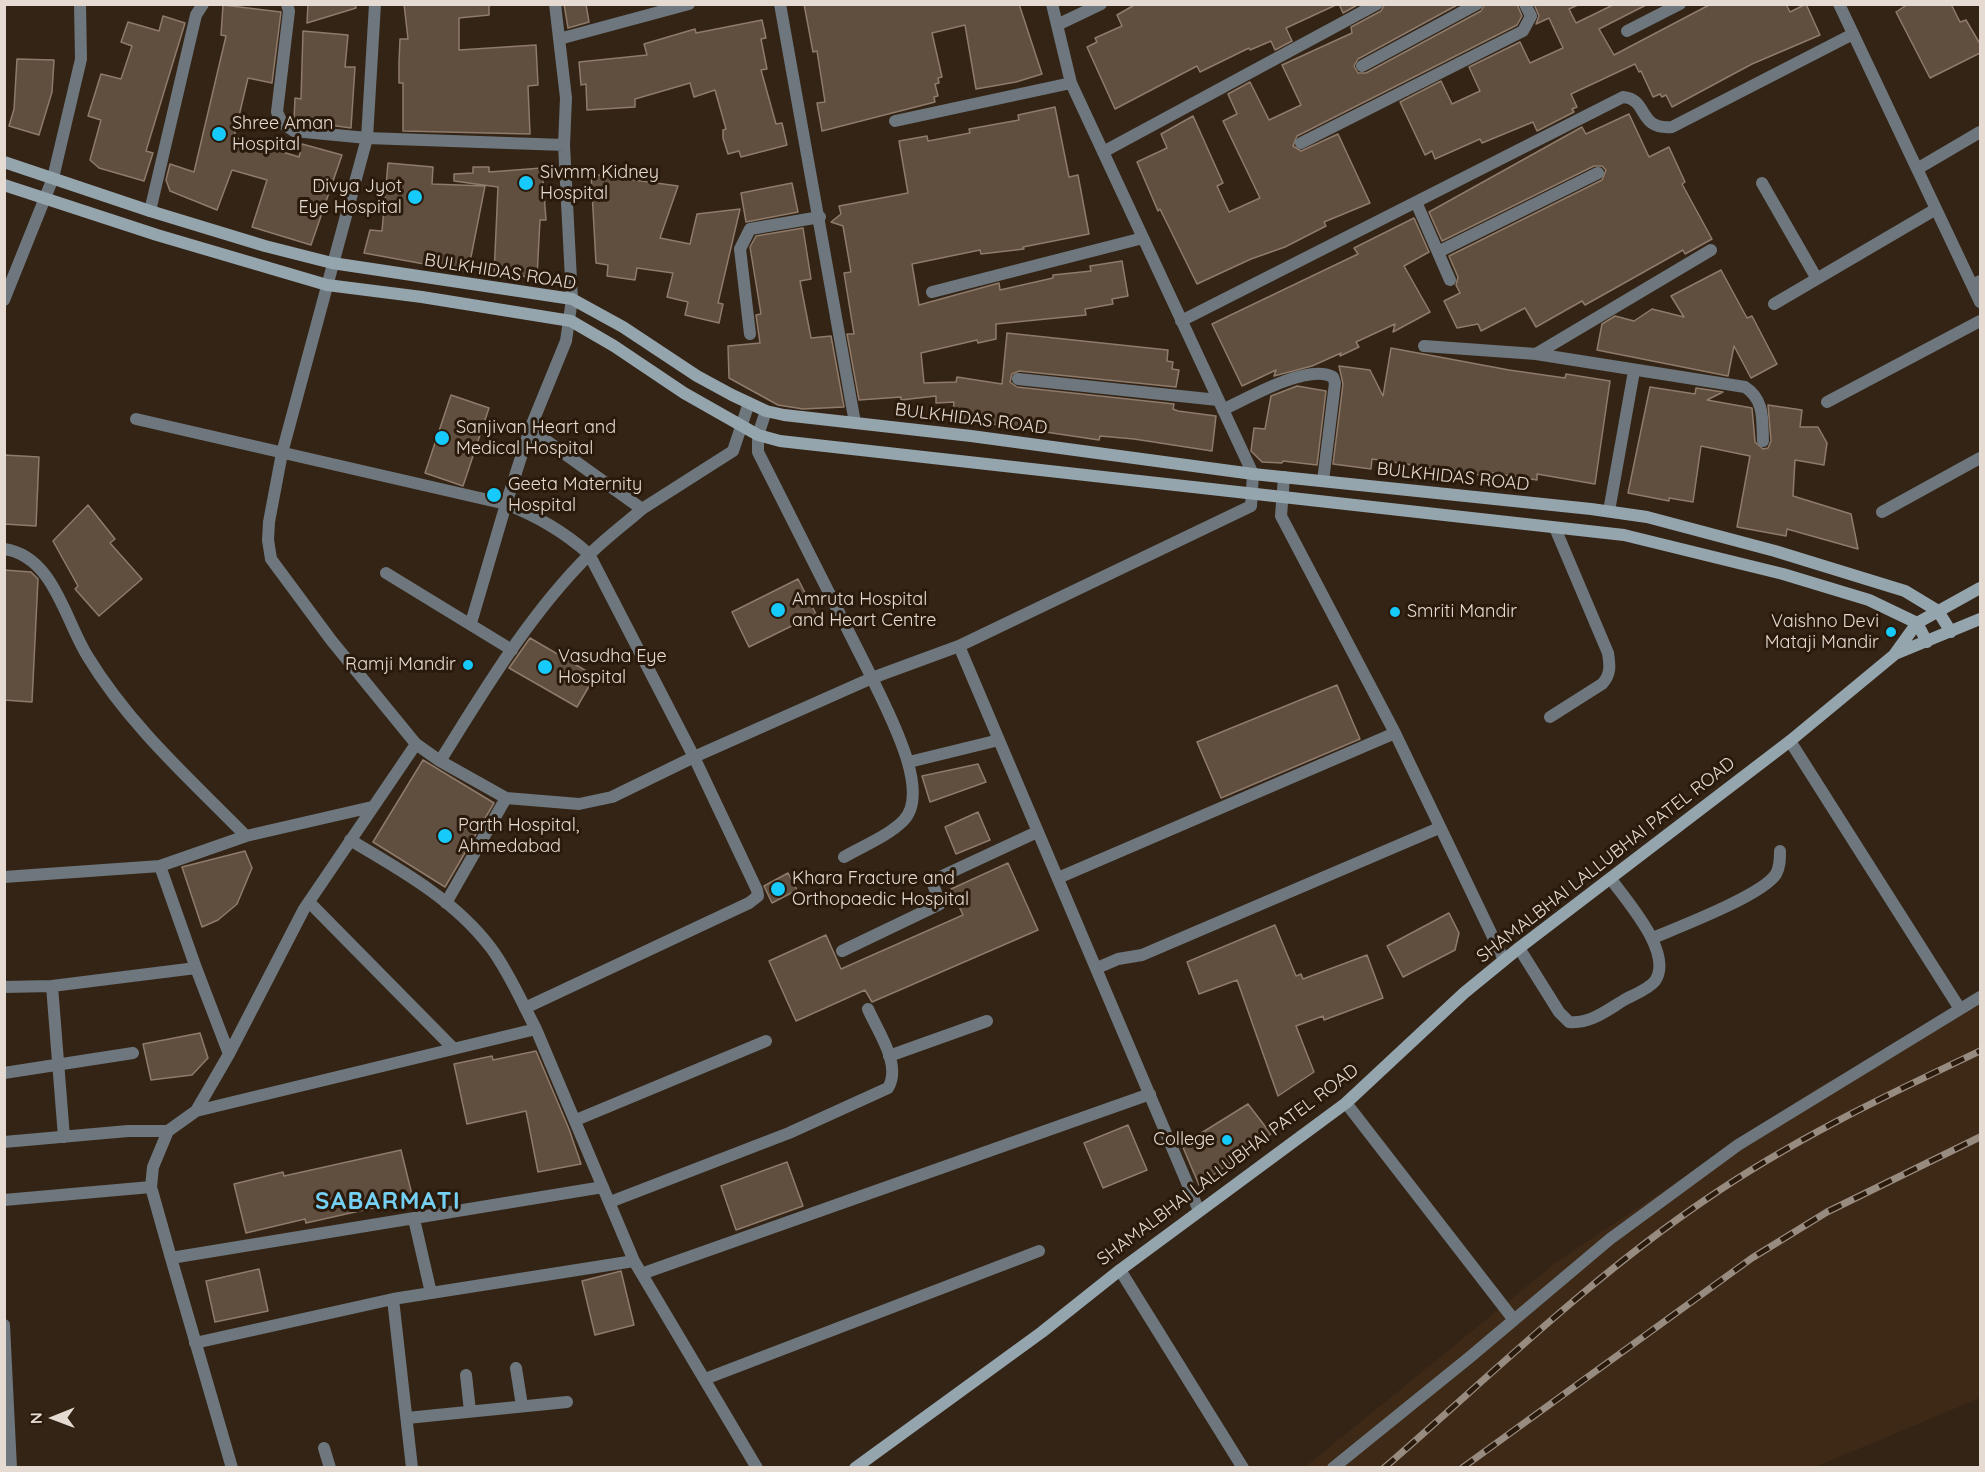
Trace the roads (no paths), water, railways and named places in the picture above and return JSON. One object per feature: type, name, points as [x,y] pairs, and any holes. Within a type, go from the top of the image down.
[{"type":"street","points":[[4,300],[53,178],[81,59],[80,4]]},
{"type":"street","points":[[150,211],[196,15],[203,4]]},
{"type":"street","points":[[287,4],[289,11],[277,112],[282,123],[294,131],[367,138],[564,145]]},
{"type":"street","points":[[375,4],[367,138],[282,453],[269,522],[271,559],[331,640],[416,744],[440,761],[506,798],[579,804],[612,797],[694,757],[872,678],[959,646],[1251,506],[1253,474],[1071,83],[1052,4]]},
{"type":"street","points":[[471,623],[530,429],[559,361],[571,321],[572,299],[564,145],[566,98],[555,4]]},
{"type":"street","points":[[559,39],[689,4]]},
{"type":"street","points":[[780,4],[820,217],[855,423]]},
{"type":"street","points":[[1057,25],[1101,4]]},
{"type":"street","points":[[1103,152],[1377,4]]},
{"type":"street","points":[[1362,66],[1477,4]]},
{"type":"street","points":[[1300,143],[1523,31],[1531,16],[1525,4]]},
{"type":"street","points":[[1627,31],[1680,4]]},
{"type":"street","points":[[1839,4],[1936,209],[1976,283],[1980,302]]},
{"type":"street","points":[[1181,321],[1623,97],[1636,103],[1652,124],[1659,128],[1672,127],[1853,34]]},
{"type":"street","points":[[895,121],[1071,83]]},
{"type":"street","points":[[1917,169],[1980,132]]},
{"type":"street","name":"BULKHIDAS ROAD","points":[[4,162],[150,211],[265,246],[332,263],[572,299],[623,327],[697,376],[766,411],[1253,474],[1591,509],[1647,517],[1775,551],[1905,591],[1938,611],[1951,632]]},
{"type":"street","points":[[1438,252],[1598,173]]},
{"type":"street","points":[[1762,183],[1817,279]]},
{"type":"street","name":"BULKHIDAS ROAD","points":[[4,185],[210,252],[327,285],[422,297],[571,321],[614,346],[684,393],[741,426],[758,435],[780,441],[1624,535],[1783,574],[1869,600],[1917,622]]},
{"type":"street","points":[[1416,202],[1450,280]]},
{"type":"street","points":[[1774,304],[1936,209]]},
{"type":"street","points":[[750,334],[740,249],[743,238],[750,230],[820,217]]},
{"type":"street","points":[[932,292],[1143,238]]},
{"type":"street","points":[[1536,354],[1711,250]]},
{"type":"street","points":[[1827,402],[1980,321]]},
{"type":"street","points":[[1424,346],[1536,354],[1745,387],[1755,393],[1760,401],[1763,441]]},
{"type":"street","points":[[1609,512],[1634,371]]},
{"type":"street","points":[[1018,379],[1221,405],[1308,375],[1322,373],[1333,377],[1335,383],[1323,481]]},
{"type":"street","points":[[440,761],[512,650],[589,554],[642,509],[734,451],[749,403]]},
{"type":"street","points":[[766,411],[758,435],[758,452],[872,678],[909,762],[913,796],[905,820],[844,857]]},
{"type":"street","points":[[136,419],[506,504],[542,519],[564,532],[589,554],[694,757],[758,896],[749,903],[663,946],[525,1008]]},
{"type":"street","points":[[530,429],[642,509]]},
{"type":"street","points":[[1882,512],[1980,458]]},
{"type":"street","points":[[1284,477],[1281,516],[1395,733],[1504,960]]},
{"type":"street","points":[[1515,524],[1516,501]]},
{"type":"street","points":[[1588,531],[1591,509]]},
{"type":"street","points":[[1550,717],[1602,684],[1607,679],[1611,666],[1608,653],[1555,528]]},
{"type":"street","points":[[4,549],[27,556],[43,570],[87,656],[115,698],[145,734],[246,836]]},
{"type":"street","points":[[386,573],[512,650]]},
{"type":"street","points":[[1894,654],[1917,622],[1980,588]]},
{"type":"street","points":[[1894,654],[1980,619]]},
{"type":"street","points":[[1917,622],[1927,642]]},
{"type":"street","points":[[959,646],[1199,1211]]},
{"type":"street","name":"SHAMALBHAI LALLUBHAI PATEL ROAD","points":[[855,1467],[1042,1332],[1120,1269],[1346,1103],[1464,993],[1504,960],[1790,741],[1894,654]]},
{"type":"street","points":[[1058,878],[1395,733]]},
{"type":"street","points":[[909,762],[999,740]]},
{"type":"street","points":[[1790,741],[1960,1009]]},
{"type":"street","points":[[196,1111],[229,1054],[309,902],[416,744]]},
{"type":"street","points":[[446,903],[506,798]]},
{"type":"street","points":[[4,877],[160,866],[246,836],[372,807]]},
{"type":"street","points":[[1097,968],[1118,959],[1142,955],[1439,828]]},
{"type":"street","points":[[842,951],[940,904],[933,884],[936,879],[1037,832]]},
{"type":"street","points":[[350,840],[424,884],[492,949],[536,1029],[634,1261],[644,1273],[757,1467]]},
{"type":"street","points":[[1653,938],[1748,894],[1766,883],[1775,875],[1779,865],[1780,851]]},
{"type":"street","points":[[160,866],[229,1054]]},
{"type":"street","points":[[1519,948],[1559,1012],[1569,1022],[1589,1021],[1654,983],[1660,972],[1659,956],[1653,938],[1611,879]]},
{"type":"street","points":[[309,902],[452,1047]]},
{"type":"street","points":[[4,987],[52,986],[196,968]]},
{"type":"street","points":[[52,986],[64,1137]]},
{"type":"street","points":[[1333,1467],[1610,1239],[1738,1145],[1980,998]]},
{"type":"street","points":[[610,1202],[789,1133],[888,1088],[893,1079],[889,1056],[868,1009]]},
{"type":"street","points":[[889,1056],[987,1021]]},
{"type":"street","points":[[232,1467],[151,1187],[153,1167],[168,1131],[196,1111],[452,1047],[536,1029]]},
{"type":"street","points":[[576,1120],[766,1041]]},
{"type":"street","points":[[4,1073],[133,1053]]},
{"type":"street","points":[[644,1273],[1150,1094]]},
{"type":"street","points":[[1346,1103],[1514,1320]]},
{"type":"street","points":[[4,1142],[168,1131]]},
{"type":"street","points":[[4,1200],[151,1187]]},
{"type":"street","points":[[171,1258],[603,1187]]},
{"type":"street","points":[[414,1219],[430,1293]]},
{"type":"street","points":[[705,1379],[1039,1251]]},
{"type":"street","points":[[195,1343],[393,1299],[634,1261]]},
{"type":"street","points":[[1120,1269],[1243,1467]]},
{"type":"street","points":[[393,1299],[412,1467]]},
{"type":"street","points":[[4,1325],[11,1467]]},
{"type":"street","points":[[516,1368],[522,1406]]},
{"type":"street","points":[[466,1375],[470,1412]]},
{"type":"street","points":[[407,1418],[567,1402]]},
{"type":"street","points":[[324,1448],[330,1467]]},
{"type":"railway","points":[[1384,1468],[1541,1329],[1662,1230],[1738,1178],[1805,1138],[1980,1051]]},
{"type":"railway","points":[[1462,1468],[1752,1258],[1827,1212],[1980,1137]]},
{"type":"place","name":"Shree Aman Hospital","points":[[219,134]]},
{"type":"place","name":"Sivmm Kidney Hospital","points":[[526,183]]},
{"type":"place","name":"Divya Jyot Eye Hospital","points":[[415,197]]},
{"type":"place","name":"Sanjivan Heart and Medical Hospital","points":[[442,438]]},
{"type":"place","name":"Geeta Maternity Hospital","points":[[494,495]]},
{"type":"place","name":"Amruta Hospital and Heart Centre","points":[[778,610]]},
{"type":"place","name":"Smriti Mandir","points":[[1395,612]]},
{"type":"place","name":"Vaishno Devi Mataji Mandir","points":[[1891,632]]},
{"type":"place","name":"Ramji Mandir","points":[[468,665]]},
{"type":"place","name":"Vasudha Eye Hospital","points":[[545,667]]},
{"type":"place","name":"Parth Hospital, Ahmedabad","points":[[445,836]]},
{"type":"place","name":"Khara Fracture and Orthopaedic Hospital","points":[[778,889]]},
{"type":"place","name":"College","points":[[1227,1140]]},
{"type":"district","name":"SABARMATI","points":[[388,1202]]}]
